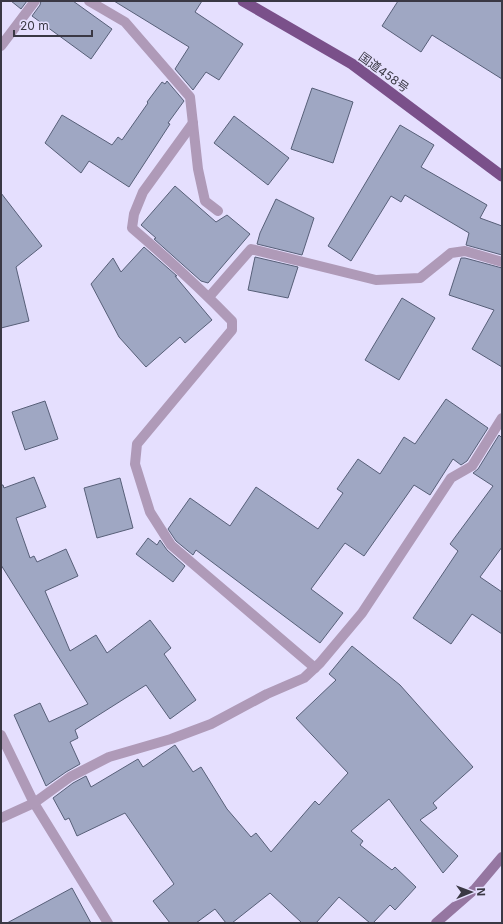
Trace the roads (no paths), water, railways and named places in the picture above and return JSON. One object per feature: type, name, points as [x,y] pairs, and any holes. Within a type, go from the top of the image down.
[{"type":"highway","name":"国道458号","points":[[243,1],[352,64],[502,176]]},
{"type":"main road","points":[[436,923],[475,889],[502,857]]},
{"type":"lane","points":[[1,46],[35,1]]},
{"type":"lane","points":[[89,1],[125,22],[190,97],[198,169],[205,201],[218,211]]},
{"type":"lane","points":[[193,123],[144,192],[134,214],[132,228],[209,297],[232,321],[232,330],[137,444],[135,464],[150,512],[171,545],[315,668]]},
{"type":"lane","points":[[209,297],[250,249],[376,280],[420,278],[451,254],[465,251],[502,262]]},
{"type":"lane","points":[[1,818],[34,803],[70,777],[108,757],[171,739],[211,724],[267,694],[304,678],[315,668],[362,613],[451,478],[472,466],[502,418]]},
{"type":"lane","points":[[1,735],[34,803],[108,923]]}]
